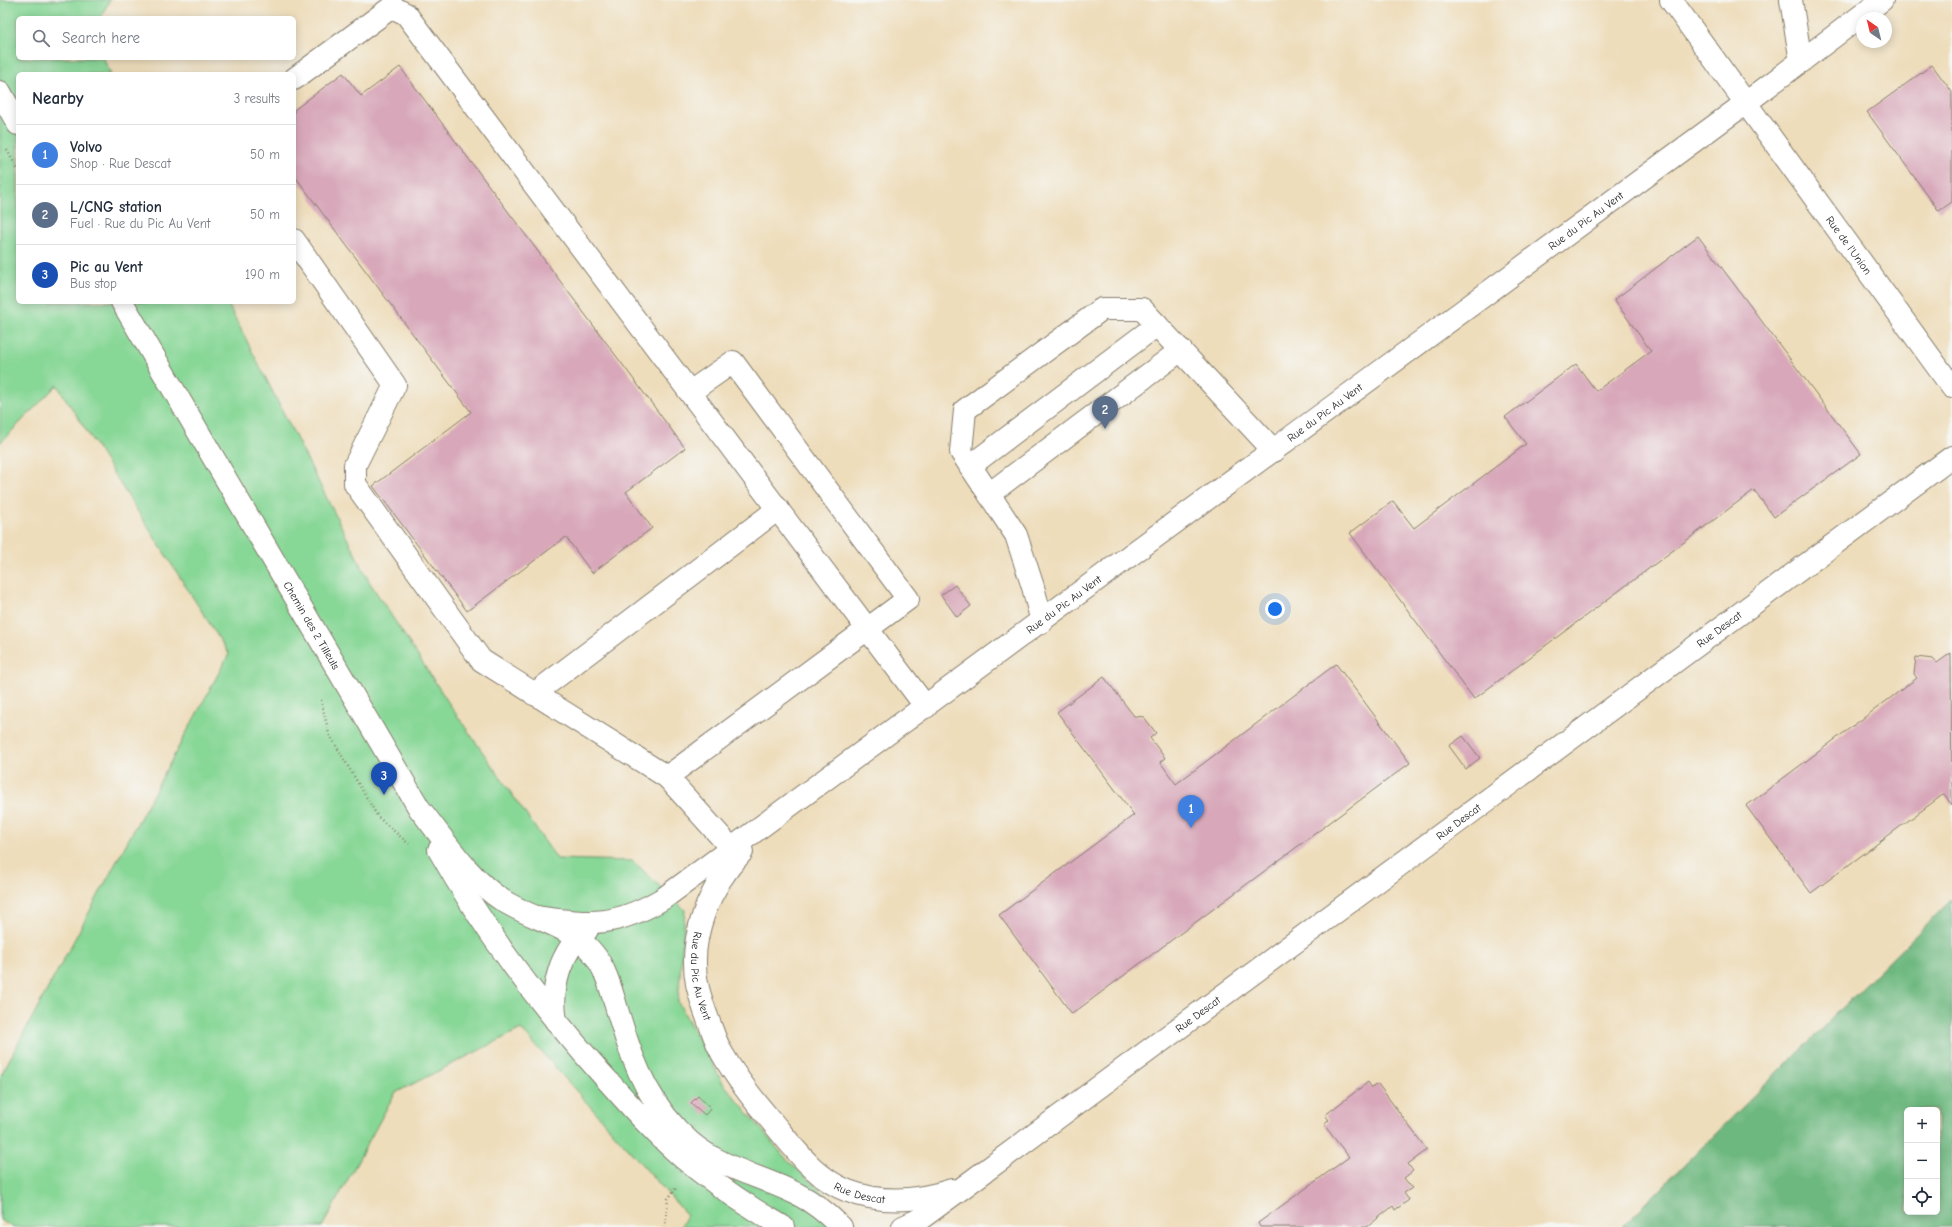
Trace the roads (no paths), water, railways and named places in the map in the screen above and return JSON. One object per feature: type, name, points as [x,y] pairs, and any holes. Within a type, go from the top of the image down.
[{"type":"street","name":"Rue de l'Union","points":[[1671,0],[1952,387]]},
{"type":"street","points":[[1791,0],[1801,62]]},
{"type":"street","name":"Rue du Pic Au Vent","points":[[556,1021],[554,1008],[556,984],[567,954],[576,940],[588,929],[639,912],[664,898],[1274,451],[1801,62],[1882,0]]},
{"type":"street","points":[[296,78],[392,6],[406,14],[926,707]]},
{"type":"street","points":[[0,92],[16,120]]},
{"type":"street","points":[[296,243],[395,385],[355,465],[355,484],[481,660],[668,777],[732,849]]},
{"type":"street","name":"Chemin des 2 Tilleuls","points":[[123,304],[419,808],[483,885],[515,908],[536,916]]},
{"type":"street","points":[[1042,622],[1033,587],[1016,535],[961,452],[965,410],[1102,309],[1142,309],[1274,451]]},
{"type":"street","points":[[970,466],[1157,325]]},
{"type":"street","points":[[989,494],[1181,350]]},
{"type":"street","points":[[668,777],[908,599],[733,362],[690,392]]},
{"type":"street","name":"Rue Descat","points":[[903,1227],[920,1219],[965,1186],[1952,457]]},
{"type":"street","points":[[534,694],[778,509]]},
{"type":"street","points":[[419,808],[454,877],[505,957],[556,1021],[615,1089],[683,1158],[731,1194],[783,1226]]},
{"type":"street","name":"Rue du Pic Au Vent","points":[[767,824],[725,871],[711,897],[698,930],[696,972],[703,1007],[722,1054],[777,1128]]},
{"type":"street","name":"Rue du Pic Au Vent","points":[[536,916],[581,923],[609,922]]},
{"type":"street","points":[[536,916],[576,940],[593,953],[603,970],[638,1073],[652,1098],[669,1122],[690,1142],[713,1159],[797,1194],[824,1211],[841,1227]]},
{"type":"street","name":"Rue Descat","points":[[777,1128],[796,1152],[811,1166],[848,1191],[885,1200],[911,1200],[935,1196],[965,1186]]},
{"type":"place","name":"L/CNG station","points":[[1105,429]]},
{"type":"place","name":"Pic au Vent","points":[[384,795]]},
{"type":"place","name":"Volvo","points":[[1191,828]]}]
